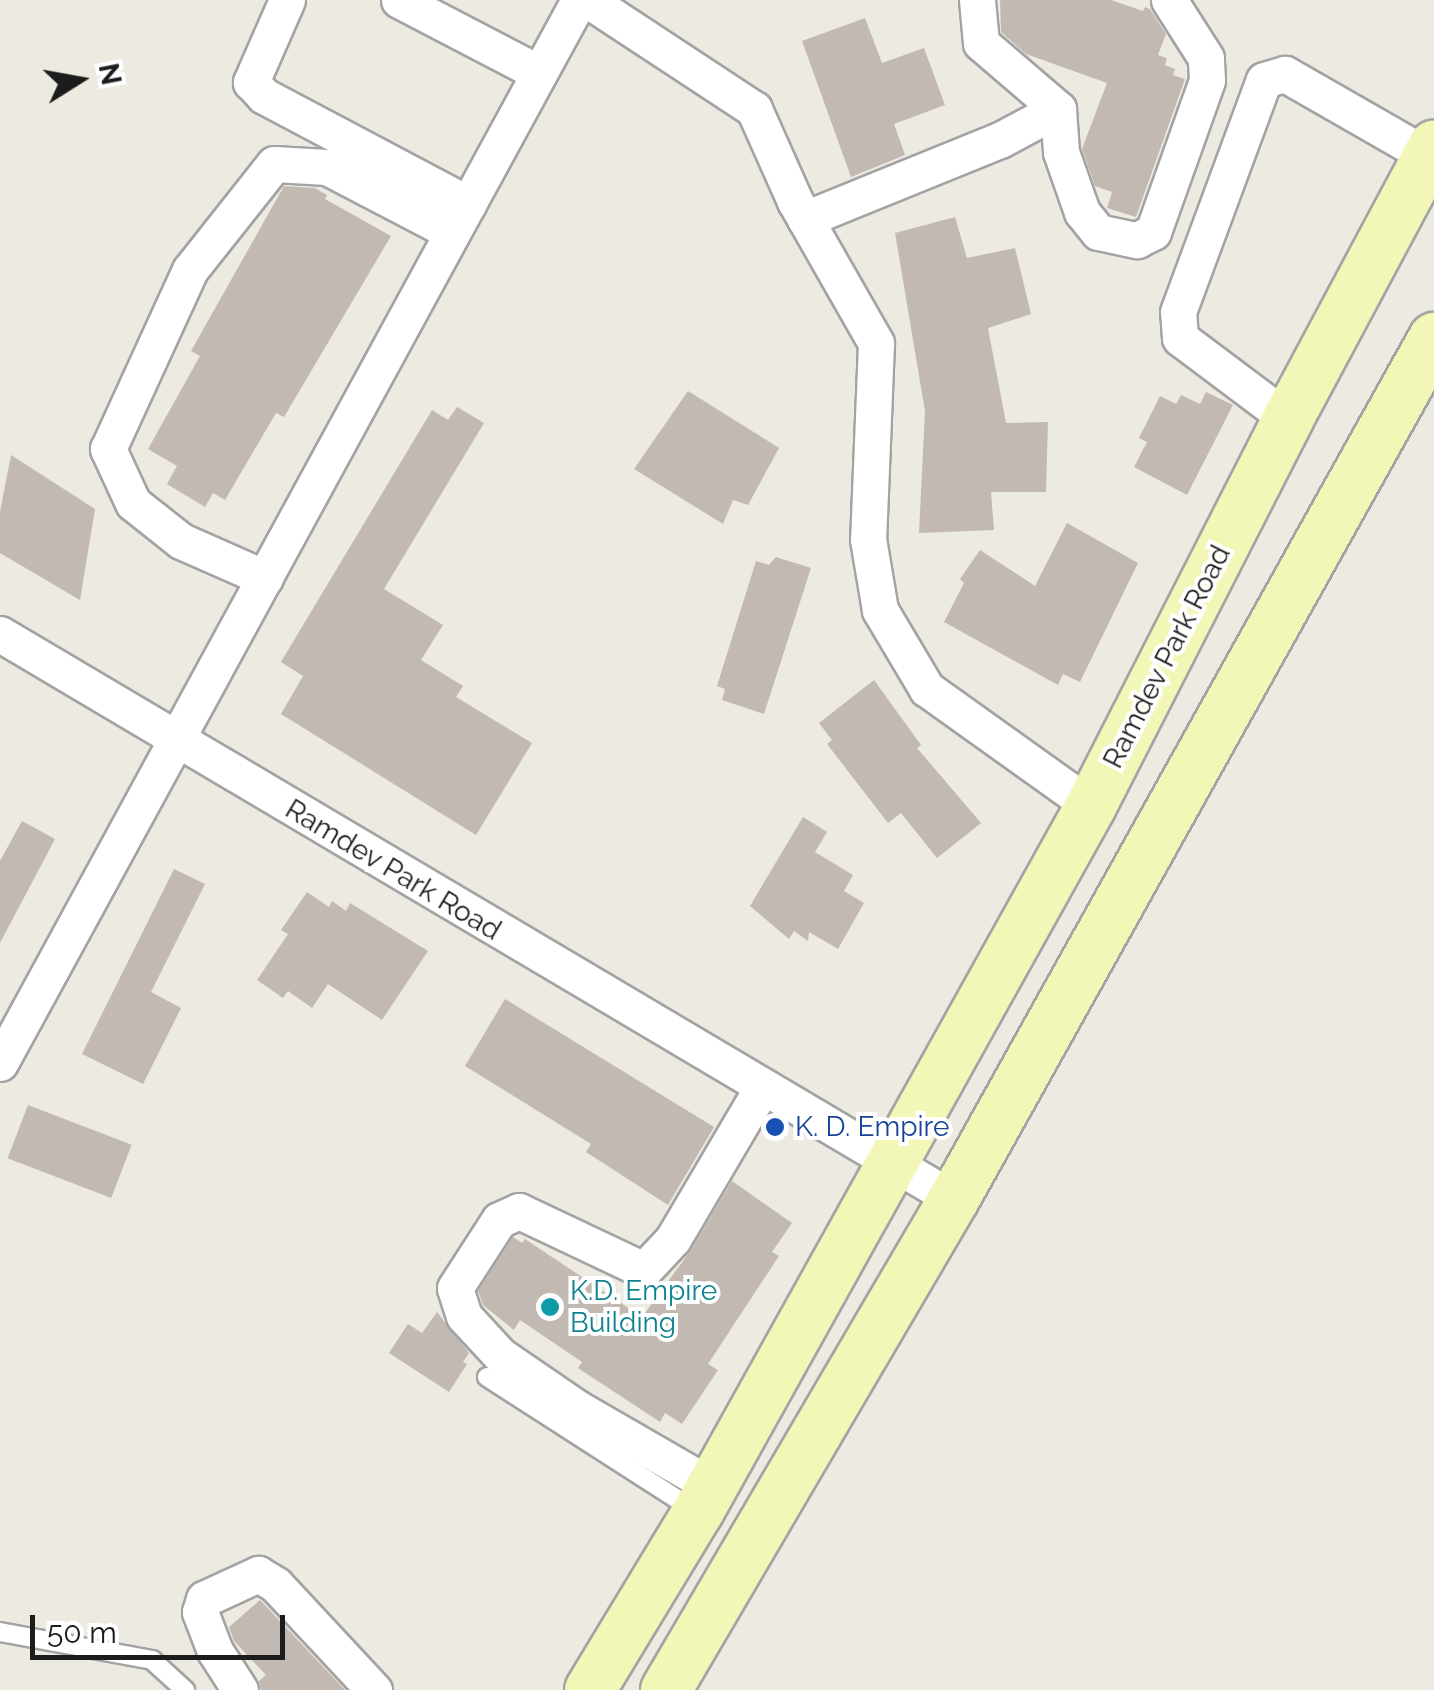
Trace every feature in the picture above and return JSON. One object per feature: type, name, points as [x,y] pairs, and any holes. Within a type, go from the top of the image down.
[{"type":"main road","name":"Ramdev Park Road","points":[[590,1690],[705,1499],[1090,806],[1431,150]]},
{"type":"main road","points":[[666,1690],[954,1200],[1434,338]]},
{"type":"street","points":[[287,0],[250,82],[264,96],[460,218]]},
{"type":"street","points":[[399,0],[540,72]]},
{"type":"street","points":[[0,1062],[579,0]]},
{"type":"street","points":[[588,0],[754,109],[805,219],[876,343],[868,539],[880,610],[927,689],[1090,806]]},
{"type":"street","points":[[977,0],[981,43],[1058,110],[1060,152],[1082,212],[1098,232],[1137,240],[1154,232],[1207,80],[1206,58],[1169,0]]},
{"type":"street","points":[[1288,420],[1180,338],[1178,312],[1264,80],[1285,74],[1431,150]]},
{"type":"street","points":[[805,219],[1000,140],[1058,110]]},
{"type":"street","points":[[265,578],[181,541],[133,503],[108,449],[190,270],[274,164],[327,168],[460,218]]},
{"type":"street","name":"Ramdev Park Road","points":[[0,634],[175,742],[954,1200]]},
{"type":"street","points":[[705,1499],[500,1356],[464,1316],[455,1288],[499,1220],[519,1211],[644,1270],[673,1239],[762,1088]]},
{"type":"street","points":[[240,1690],[215,1651],[200,1612],[204,1599],[258,1574],[276,1585],[374,1690]]},
{"type":"lane","points":[[487,1376],[705,1499]]},
{"type":"lane","points":[[0,1632],[152,1660],[185,1690]]},
{"type":"building","points":[[1000,0],[1111,0],[1143,11],[1145,7],[1150,9],[1166,34],[1158,55],[1167,58],[1165,65],[1175,69],[1173,75],[1185,79],[1136,217],[1107,208],[1112,192],[1095,186],[1082,149],[1107,83],[1026,54],[1001,32]]},
{"type":"building","points":[[865,18],[882,63],[924,48],[945,105],[894,124],[905,155],[851,177],[802,41]]},
{"type":"building","points":[[284,186],[315,188],[327,195],[325,199],[391,236],[284,417],[276,413],[225,500],[213,493],[205,507],[167,484],[177,466],[148,449],[200,356],[191,351]]},
{"type":"building","points":[[955,217],[967,258],[1015,248],[1031,314],[988,328],[1006,423],[1048,422],[1046,492],[991,492],[994,530],[919,533],[925,411],[895,233]]},
{"type":"building","points":[[688,391],[779,448],[748,505],[733,500],[723,524],[634,469]]},
{"type":"building","points":[[1206,392],[1233,405],[1187,495],[1134,467],[1147,442],[1139,438],[1160,396],[1176,404],[1181,395],[1200,404]]},
{"type":"building","points":[[457,407],[484,423],[384,589],[443,625],[421,660],[463,686],[456,697],[532,743],[476,835],[281,714],[303,676],[281,662],[432,410],[448,420]]},
{"type":"building","points":[[11,455],[95,509],[80,600],[0,553],[0,512]]},
{"type":"building","points":[[1067,523],[1138,563],[1080,682],[1063,674],[1058,685],[944,622],[964,583],[960,579],[980,550],[1035,586]]},
{"type":"building","points":[[776,557],[811,568],[764,714],[722,700],[725,689],[717,686],[756,561],[769,565]]},
{"type":"building","points":[[874,680],[921,745],[917,748],[981,823],[937,858],[901,813],[888,823],[827,744],[832,740],[819,723]]},
{"type":"building","points":[[803,817],[827,832],[815,852],[853,875],[844,891],[864,903],[838,949],[809,932],[808,941],[794,931],[789,939],[750,906]]},
{"type":"building","points":[[22,821],[55,839],[0,943],[0,861]]},
{"type":"building","points":[[174,869],[205,884],[151,992],[181,1008],[143,1084],[82,1054]]},
{"type":"building","points":[[307,892],[329,907],[332,901],[346,911],[350,903],[428,951],[382,1020],[328,984],[312,1008],[288,991],[283,998],[257,980],[288,934],[281,930]]},
{"type":"building","points":[[505,999],[714,1127],[668,1205],[586,1152],[591,1144],[465,1066]]},
{"type":"building","points":[[28,1105],[132,1145],[111,1198],[8,1158]]},
{"type":"building","name":"K.D. Empire Building","points":[[732,1181],[792,1223],[772,1252],[779,1256],[708,1364],[718,1370],[682,1424],[665,1413],[660,1422],[578,1368],[582,1362],[520,1320],[514,1330],[483,1305],[478,1291],[513,1237],[522,1243],[525,1239],[642,1317],[691,1250]]},
{"type":"building","points":[[437,1312],[469,1353],[463,1362],[467,1364],[449,1392],[389,1353],[408,1324],[422,1333]]},
{"type":"building","points":[[260,1600],[345,1690],[261,1690],[259,1681],[266,1675],[234,1641],[229,1627]]},
{"type":"place","name":"K. D. Empire","points":[[775,1127]]},
{"type":"place","name":"K.D. Empire Building","points":[[550,1307]]}]
